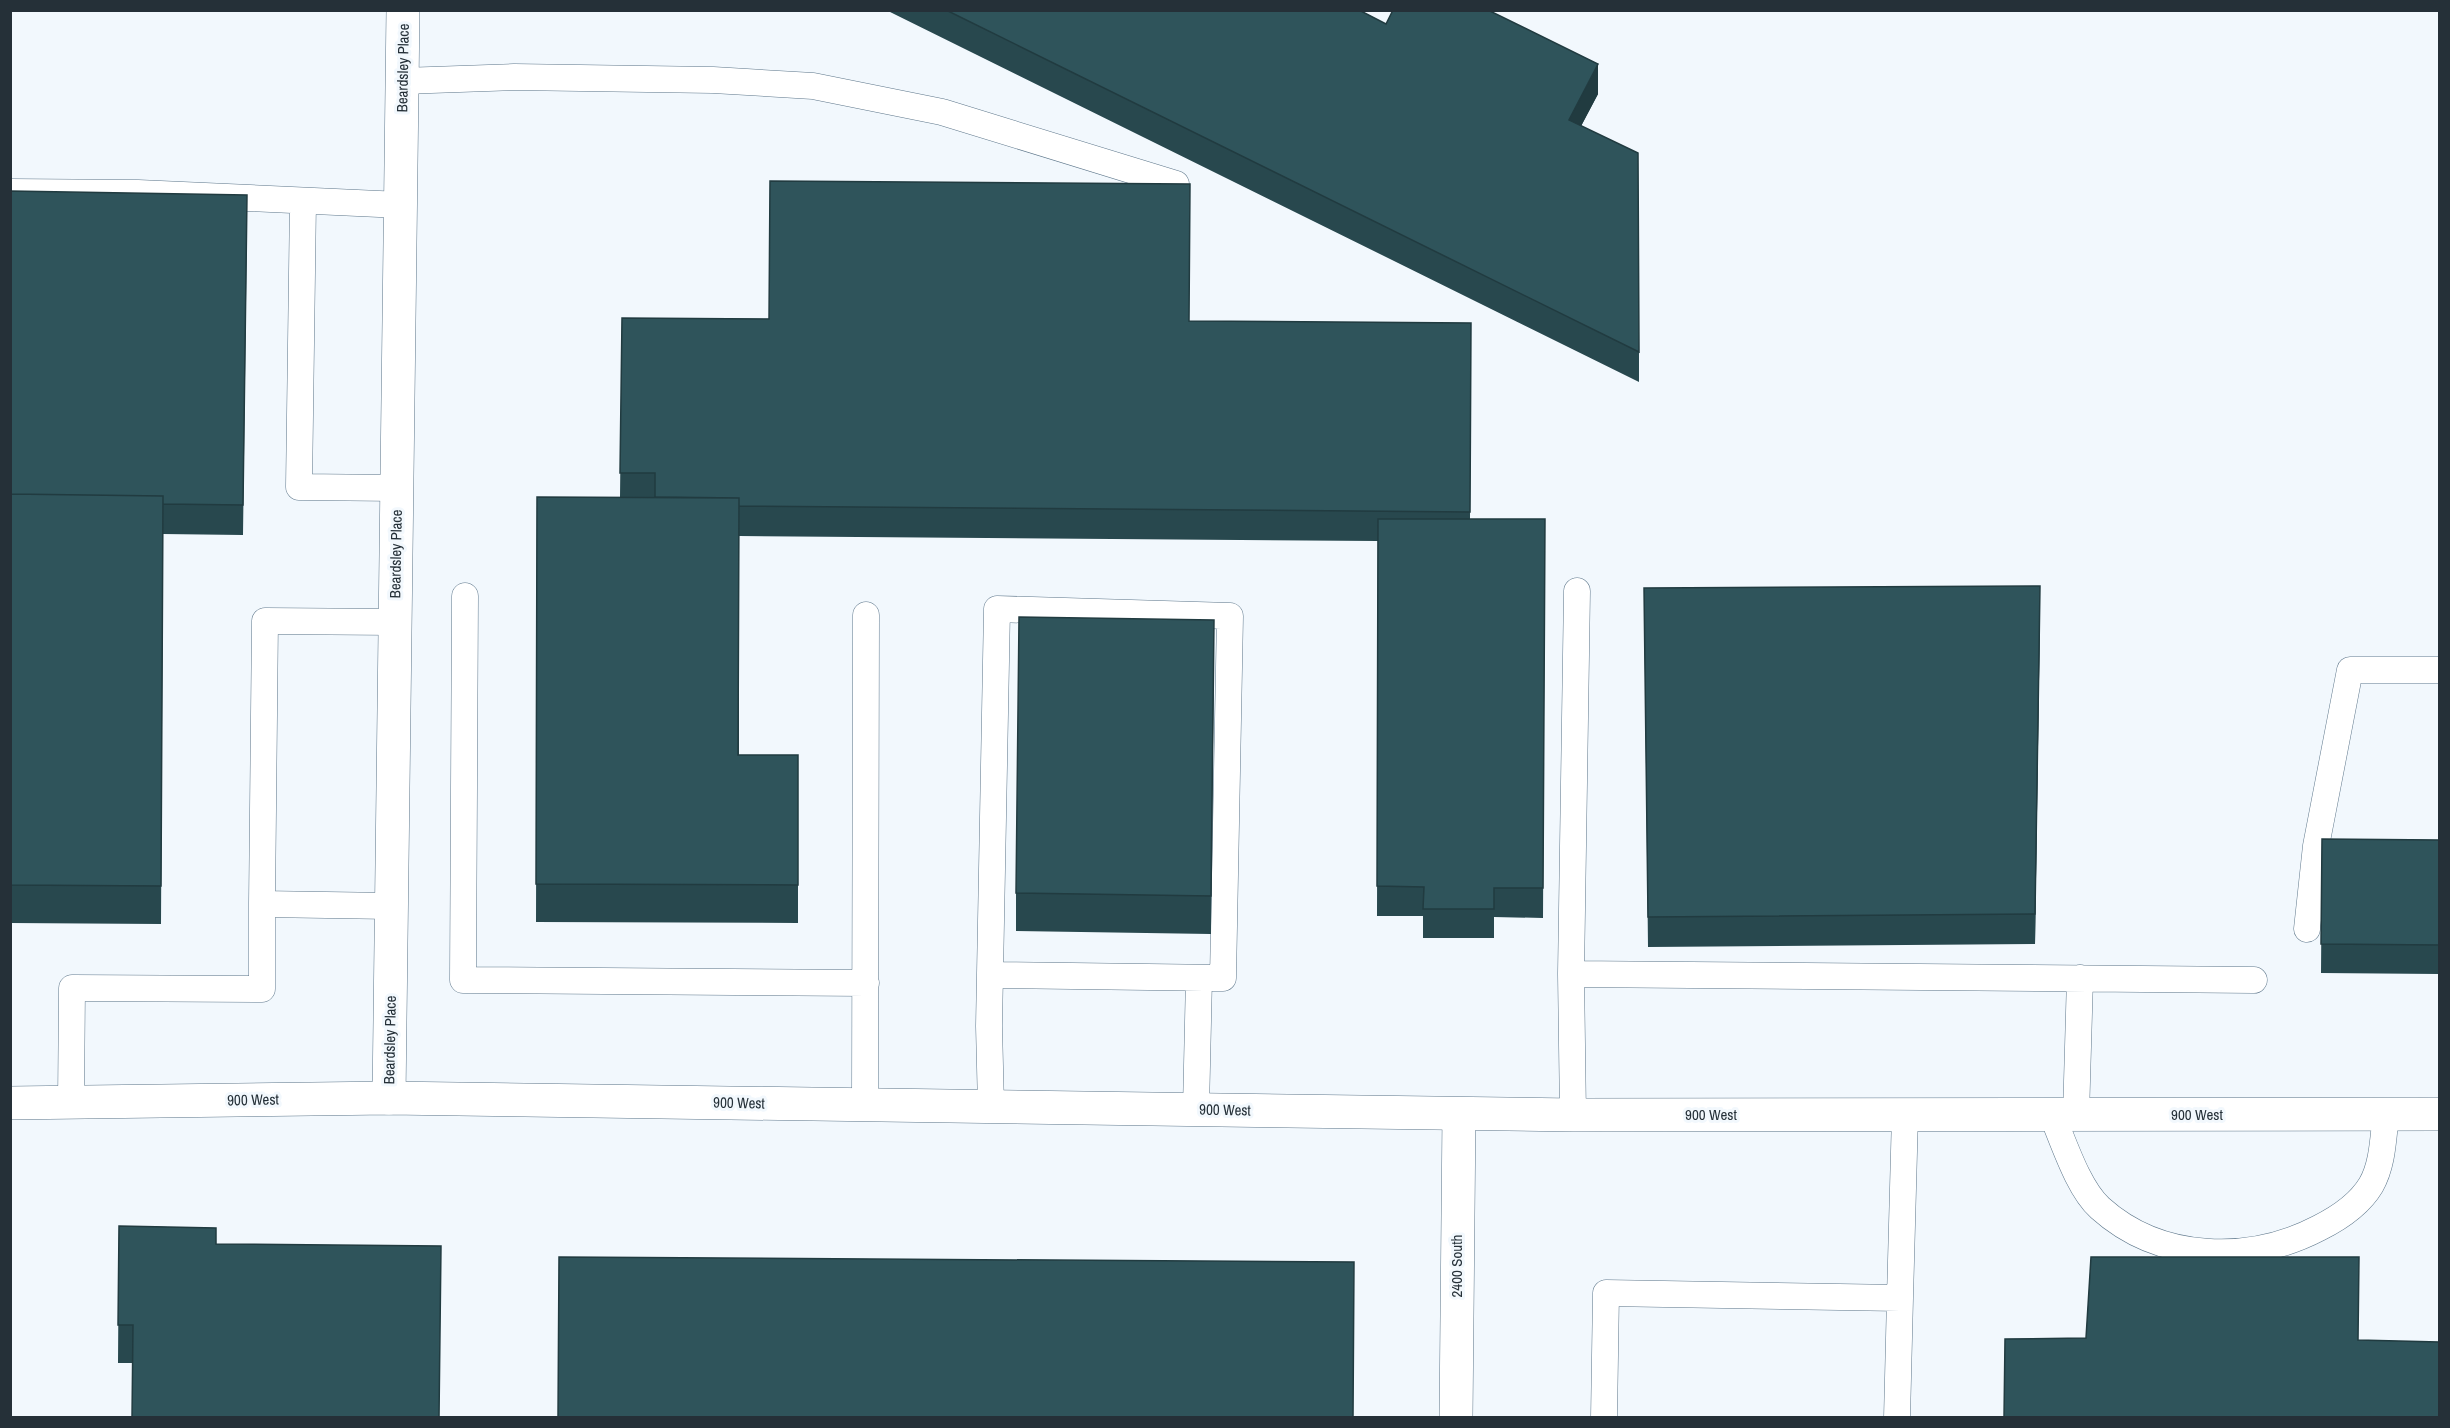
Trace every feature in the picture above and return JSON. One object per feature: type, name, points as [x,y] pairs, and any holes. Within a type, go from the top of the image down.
[{"type":"main road","name":"Beardsley Place","points":[[389,1098],[403,10]]},
{"type":"main road","name":"900 West","points":[[10,1103],[389,1098],[1572,1115],[2439,1114]]},
{"type":"main road","name":"2400 South","points":[[1456,1418],[1459,1114]]},
{"type":"lane","points":[[402,81],[514,77],[713,80],[813,86],[942,112],[1176,184]]},
{"type":"lane","points":[[10,192],[138,193],[401,205]]},
{"type":"lane","points":[[303,201],[299,487],[397,488]]},
{"type":"lane","points":[[1572,1115],[1571,974],[1577,591]]},
{"type":"lane","points":[[465,596],[463,980],[866,983]]},
{"type":"lane","points":[[990,975],[1223,978],[1230,616],[997,609],[990,975],[991,1107]]},
{"type":"lane","points":[[865,1105],[866,615]]},
{"type":"lane","points":[[71,1102],[72,988],[262,989],[265,621],[395,622]]},
{"type":"lane","points":[[2307,929],[2316,846],[2350,670],[2439,670]]},
{"type":"lane","points":[[262,904],[392,906]]},
{"type":"lane","points":[[1571,974],[2254,980]]},
{"type":"lane","points":[[1196,1109],[1199,978]]},
{"type":"lane","points":[[2080,978],[2064,1116],[2084,1186],[2099,1207],[2124,1226],[2184,1250],[2232,1253],[2259,1250],[2291,1240],[2335,1220],[2357,1203],[2371,1184],[2380,1162],[2386,1114]]},
{"type":"lane","points":[[1897,1418],[1905,1115]]},
{"type":"lane","points":[[1604,1418],[1606,1293],[1899,1298]]},
{"type":"building","points":[[946,10],[1359,10],[1386,24],[1393,10],[1488,10],[1598,64],[1569,120],[1638,153],[1639,352]]},
{"type":"building","points":[[770,181],[1190,184],[1189,321],[1471,323],[1470,512],[739,506],[739,498],[655,497],[655,473],[620,473],[622,318],[769,319]]},
{"type":"building","points":[[10,191],[247,195],[243,505],[163,504],[163,496],[10,494]]},
{"type":"building","points":[[10,494],[163,496],[161,886],[10,885]]},
{"type":"building","points":[[537,497],[739,498],[738,755],[798,755],[798,885],[536,884]]},
{"type":"building","points":[[1378,519],[1545,519],[1543,888],[1494,888],[1494,909],[1423,909],[1424,887],[1377,886]]},
{"type":"building","points":[[2040,586],[2035,914],[1648,917],[1644,588]]},
{"type":"building","points":[[1019,617],[1214,620],[1211,896],[1016,893]]},
{"type":"building","points":[[2322,839],[2439,840],[2439,945],[2321,944]]},
{"type":"building","points":[[119,1226],[216,1228],[216,1244],[441,1246],[439,1418],[132,1418],[133,1325],[118,1325]]},
{"type":"building","points":[[559,1257],[1354,1262],[1353,1418],[558,1418]]},
{"type":"building","points":[[2091,1257],[2359,1257],[2358,1340],[2439,1342],[2439,1418],[2004,1418],[2005,1339],[2086,1338]]}]
